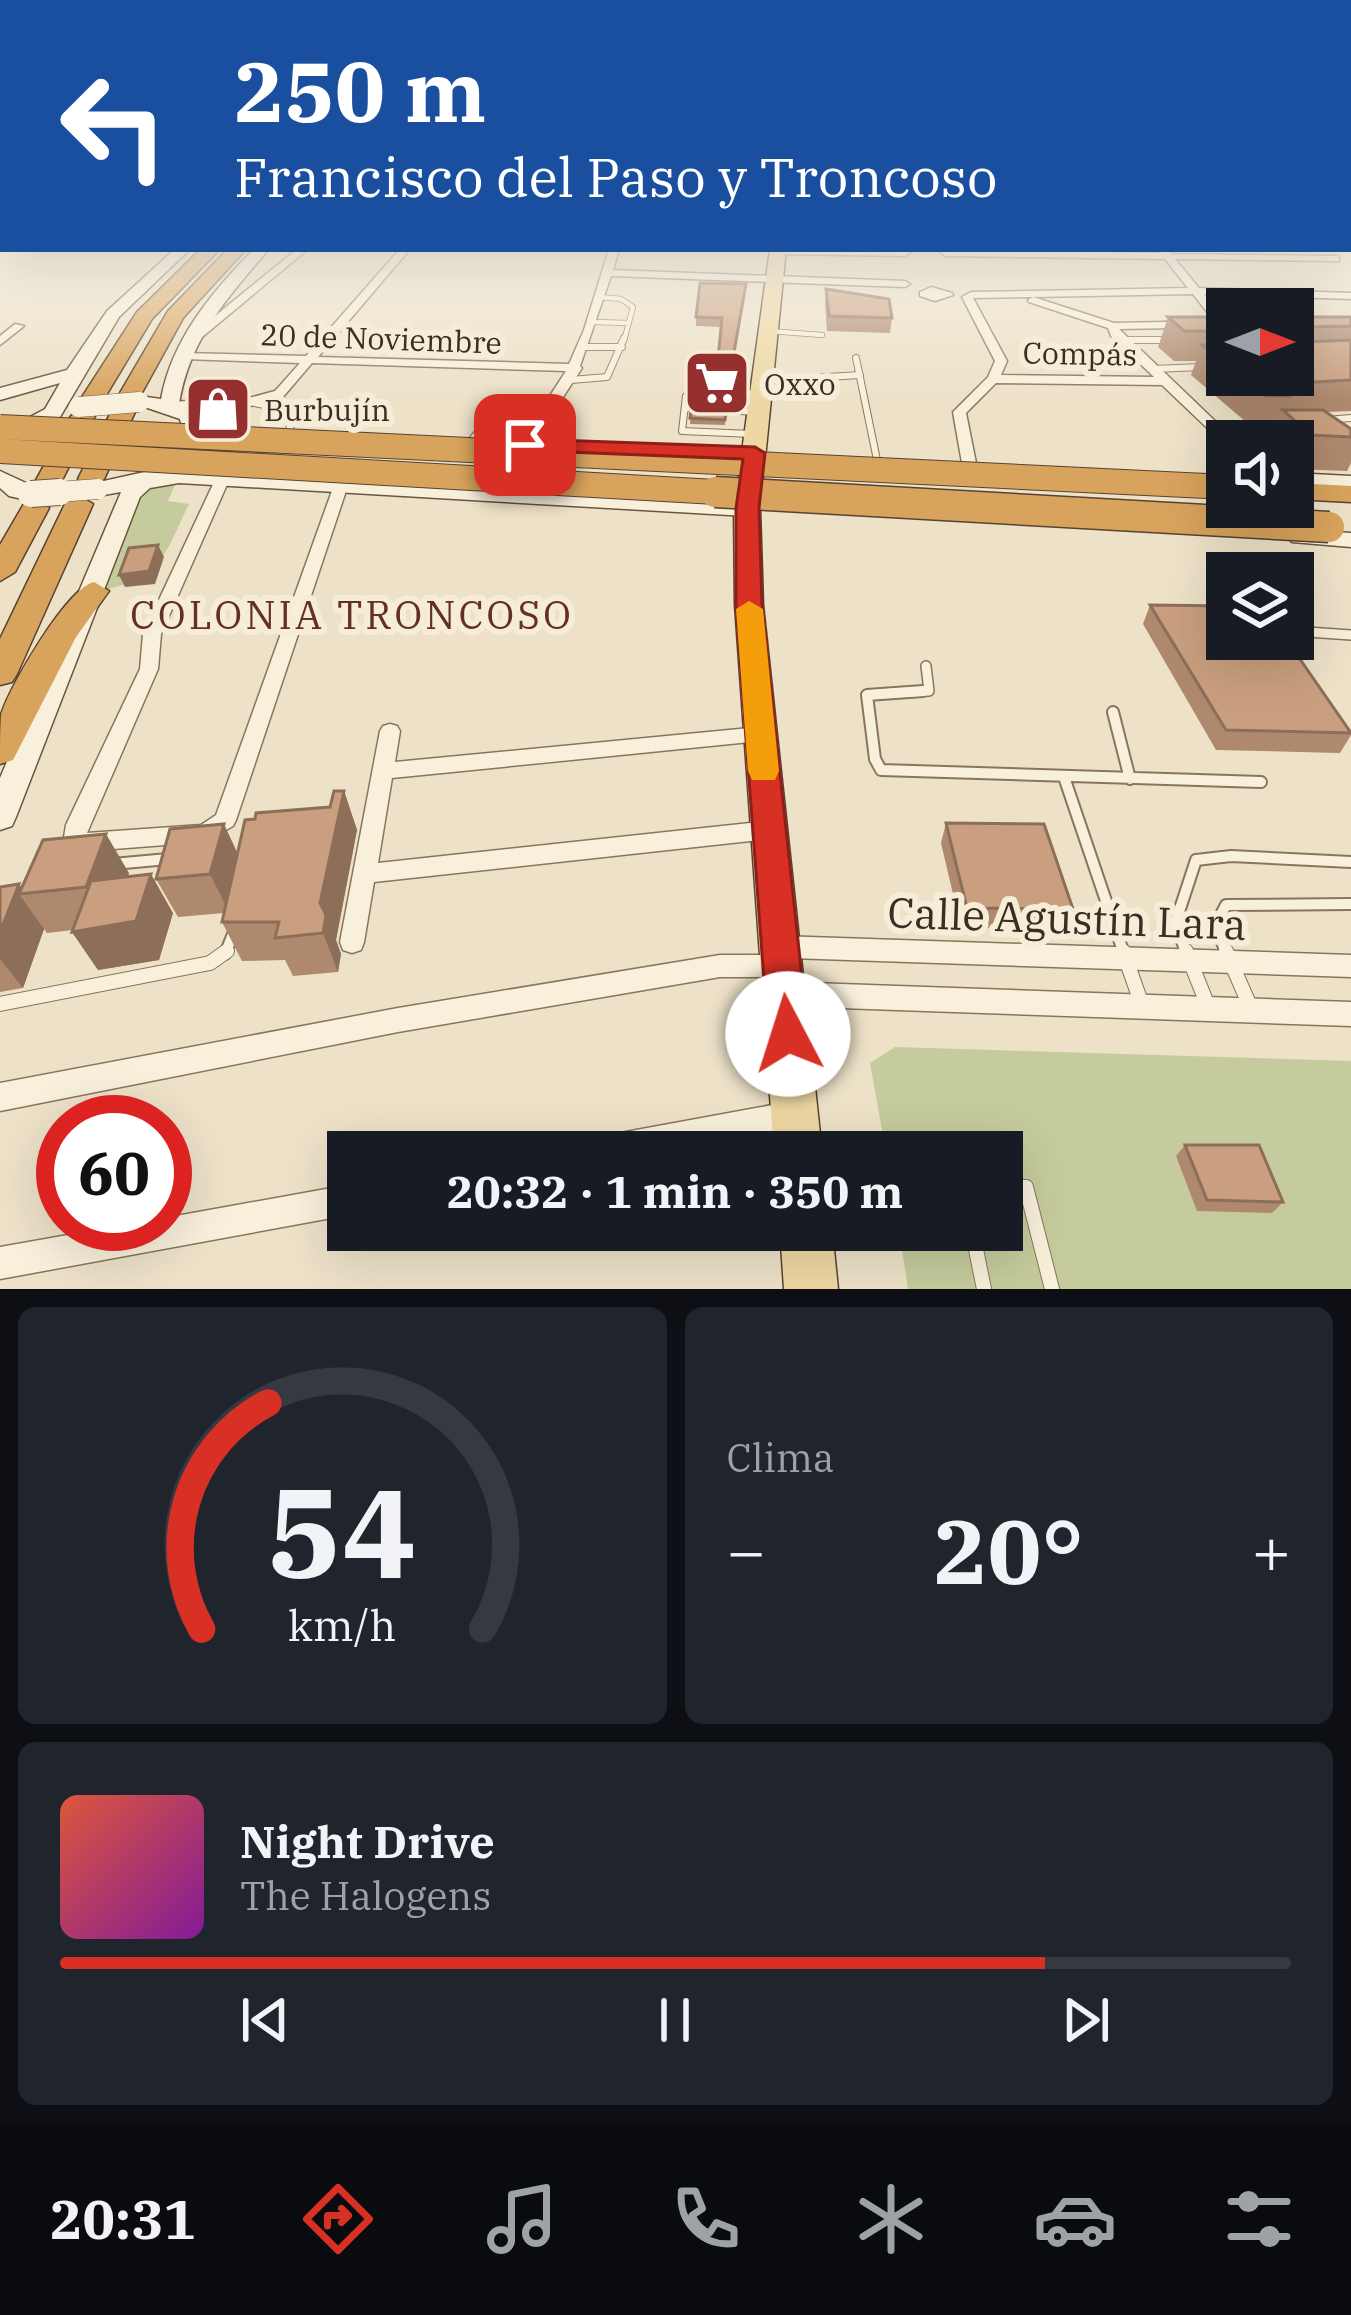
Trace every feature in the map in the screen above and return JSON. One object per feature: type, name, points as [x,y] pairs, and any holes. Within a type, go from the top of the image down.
[{"type":"highway","points":[[98,336],[165,282]]},
{"type":"highway","points":[[0,572],[85,407],[144,316],[176,282]]},
{"type":"highway","points":[[0,674],[175,315],[206,282]]},
{"type":"highway","points":[[190,342],[198,308],[220,282]]},
{"type":"highway","points":[[0,428],[1206,486]]},
{"type":"highway","points":[[0,448],[1344,532]]},
{"type":"highway","points":[[1314,489],[1351,494]]},
{"type":"highway","points":[[0,750],[62,635],[94,591]]},
{"type":"main road","points":[[0,448],[17,431],[53,413],[98,336],[147,282]]},
{"type":"main road","points":[[169,406],[190,342],[231,282]]},
{"type":"main road","points":[[776,282],[780,332],[762,396],[748,508],[749,605],[797,1131]]},
{"type":"main road","points":[[0,394],[74,374]]},
{"type":"main road","points":[[0,417],[131,402],[169,406],[194,424],[287,433],[525,445],[756,444],[878,460],[1206,475]]},
{"type":"main road","points":[[0,818],[130,495],[142,480],[186,452],[194,438],[194,424]]},
{"type":"main road","points":[[284,484],[270,470],[273,455],[291,442],[318,435]]},
{"type":"main road","points":[[878,460],[857,473],[850,488],[861,503],[886,515]]},
{"type":"main road","points":[[2,485],[38,495],[142,480],[222,479],[886,515],[1344,532]]},
{"type":"main road","points":[[1314,485],[1351,482]]},
{"type":"main road","points":[[808,1251],[811,1289]]},
{"type":"street","points":[[190,342],[263,282]]},
{"type":"street","points":[[169,406],[250,402],[279,394],[376,282]]},
{"type":"street","points":[[525,445],[574,374],[604,282]]},
{"type":"street","points":[[816,282],[890,288],[905,284]]},
{"type":"street","points":[[1190,282],[1206,302]]},
{"type":"street","points":[[947,296],[1197,291],[1351,296]]},
{"type":"street","points":[[969,463],[958,412],[993,379],[1001,361],[972,295]]},
{"type":"street","points":[[1017,295],[1113,326],[1206,324]]},
{"type":"street","points":[[0,342],[19,326]]},
{"type":"street","points":[[1113,326],[1207,420]]},
{"type":"street","name":"20 de Noviembre","points":[[190,342],[308,359],[574,374]]},
{"type":"street","name":"Compás","points":[[993,379],[1166,381]]},
{"type":"street","points":[[222,479],[152,634],[148,669],[77,825],[74,843],[205,833],[225,820],[340,488]]},
{"type":"street","points":[[352,942],[390,731]]},
{"type":"street","points":[[383,771],[760,734]]},
{"type":"street","points":[[365,874],[769,830]]},
{"type":"street","name":"Calle Agustín Lara","points":[[782,969],[1125,958],[1351,966]]},
{"type":"street","points":[[0,1097],[398,1020],[720,966],[1143,1007],[1351,1014]]},
{"type":"street","points":[[0,1263],[327,1204]]},
{"type":"lane","points":[[574,374],[607,377],[622,347],[631,303],[600,298]]},
{"type":"lane","points":[[594,322],[629,323]]},
{"type":"lane","points":[[780,332],[822,333]]},
{"type":"lane","points":[[1122,340],[1185,340]]},
{"type":"lane","points":[[586,346],[622,347]]},
{"type":"lane","points":[[856,358],[878,460]]},
{"type":"lane","points":[[1153,369],[1206,367]]},
{"type":"lane","points":[[685,408],[860,375]]},
{"type":"lane","points":[[681,441],[686,396],[695,391],[762,396]]},
{"type":"lane","points":[[250,402],[298,412],[287,433]]},
{"type":"lane","points":[[470,442],[502,402]]},
{"type":"lane","points":[[1314,421],[1351,418]]},
{"type":"lane","points":[[1314,632],[1351,635]]},
{"type":"lane","points":[[926,666],[929,691],[867,695],[875,759],[881,770],[1262,782]]},
{"type":"lane","points":[[1113,712],[1130,778]]},
{"type":"lane","points":[[1064,777],[1143,1007]]},
{"type":"lane","points":[[103,865],[194,856]]},
{"type":"lane","points":[[1209,1009],[1175,924],[1196,860],[1231,856],[1351,862]]},
{"type":"lane","points":[[0,1004],[219,959],[230,946],[242,904]]},
{"type":"lane","points":[[1252,1010],[1215,926],[1226,905],[1351,904]]},
{"type":"lane","points":[[1023,1187],[1052,1289]]},
{"type":"lane","points":[[976,1251],[984,1289]]},
{"type":"green space","points":[[176,482],[168,501],[189,504],[159,561],[138,579],[103,590],[141,486]]},
{"type":"green space","points":[[895,1047],[1351,1061],[1351,1289],[908,1289],[902,1251],[1023,1251],[1023,1131],[882,1131],[870,1063]]},
{"type":"building","points":[[700,283],[746,284],[730,375],[694,374],[717,369],[722,318],[696,317]]},
{"type":"building","points":[[826,289],[889,299],[892,318],[829,316]]},
{"type":"building","points":[[1168,317],[1206,317],[1206,331],[1184,331]]},
{"type":"building","points":[[1314,317],[1351,317],[1351,326],[1314,327]]},
{"type":"building","points":[[1351,340],[1351,380],[1314,382],[1314,342]]},
{"type":"building","points":[[691,410],[726,412],[725,420],[690,418]]},
{"type":"building","points":[[1283,410],[1323,410],[1351,429],[1351,437],[1314,435],[1314,420],[1294,420]]},
{"type":"building","points":[[158,545],[149,571],[119,575],[129,548]]},
{"type":"building","points":[[1150,605],[1206,606],[1206,660],[1301,660],[1351,733],[1226,730]]},
{"type":"building","points":[[334,791],[344,791],[320,903],[326,915],[323,933],[275,938],[279,922],[222,922],[245,820],[255,819],[256,813],[330,807]]},
{"type":"building","points":[[946,823],[1044,824],[1073,909],[967,908]]},
{"type":"building","points":[[224,824],[210,874],[156,879],[170,829]]},
{"type":"building","points":[[106,834],[86,887],[19,894],[43,840]]},
{"type":"building","points":[[151,874],[136,921],[72,932],[91,881]]},
{"type":"building","points":[[19,884],[0,932],[0,887]]},
{"type":"building","points":[[1185,1145],[1259,1145],[1283,1202],[1207,1200]]},
{"type":"slow traffic","points":[[749,609],[763,771]]},
{"type":"place","name":"Oxxo","points":[[717,383]]},
{"type":"place","name":"Burbujín","points":[[218,409]]},
{"type":"district","name":"COLONIA TRONCOSO","points":[[352,614]]},
{"type":"route","points":[[525,445],[755,453],[748,508],[749,605],[788,1034]]}]
